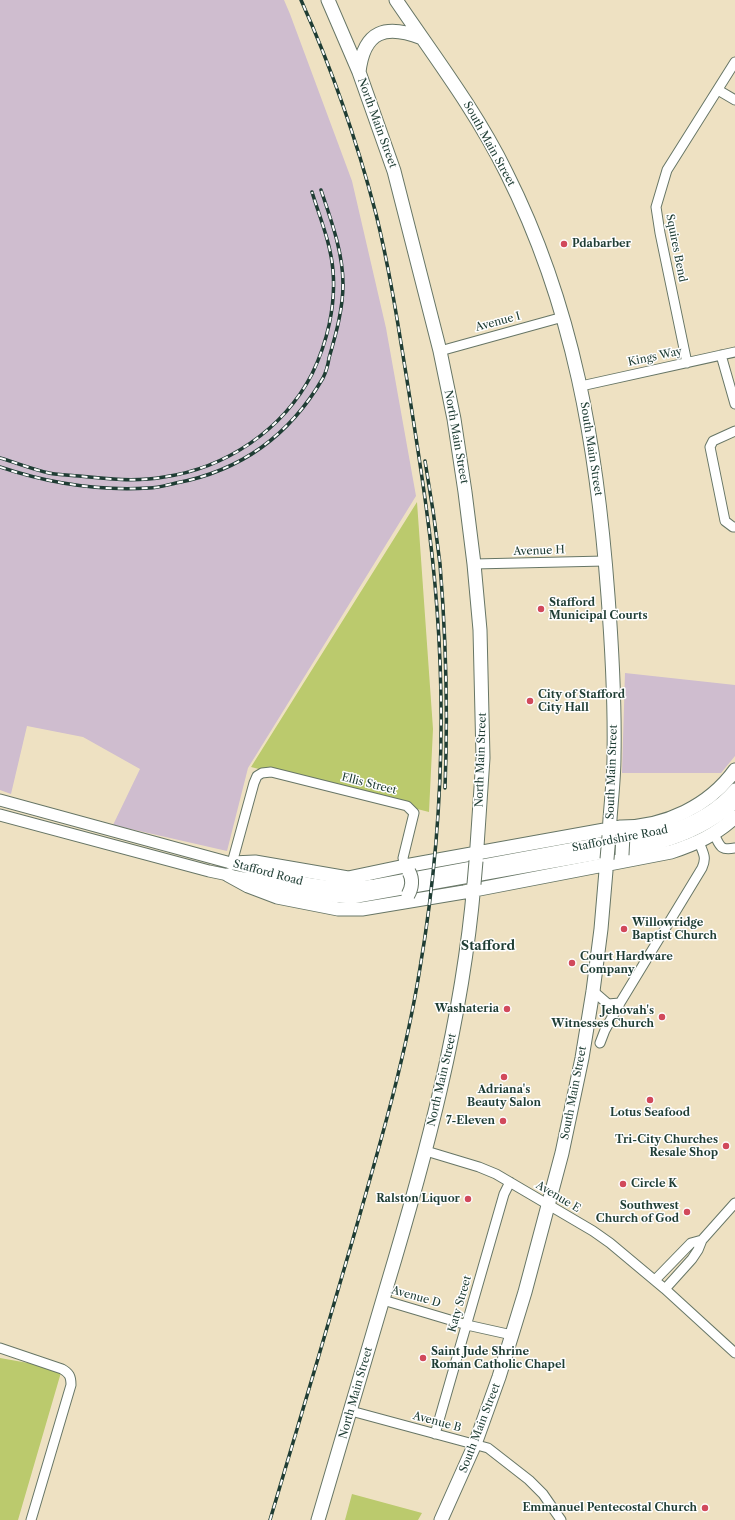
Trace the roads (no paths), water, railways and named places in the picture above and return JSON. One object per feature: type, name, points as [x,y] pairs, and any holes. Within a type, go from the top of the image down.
[{"type":"highway","name":"North Main Street","points":[[318,1520],[426,1151],[454,1030],[463,975],[474,887],[483,758],[480,630],[474,564],[460,458],[440,351],[394,171],[359,72],[328,0]]},
{"type":"highway","name":"South Main Street","points":[[396,0],[473,113],[505,170],[539,245],[563,316],[581,386],[593,457],[605,561],[614,690],[614,758],[601,929],[593,991],[571,1117],[549,1205],[512,1335],[475,1444],[441,1520]]},
{"type":"highway","points":[[359,72],[360,59],[365,47],[372,39],[382,32],[392,30],[406,32],[422,38]]},
{"type":"highway","points":[[230,869],[255,862],[348,878],[476,858],[609,832],[627,831],[666,820],[692,809],[718,790],[735,770]]},
{"type":"highway","points":[[230,869],[248,886],[277,897],[338,909],[362,909],[406,898],[474,887],[625,858],[671,852],[699,842],[714,834],[735,817]]},
{"type":"highway","points":[[625,858],[627,831]]},
{"type":"highway","points":[[406,898],[410,891],[412,877],[407,869]]},
{"type":"main road","name":"Staffordshire Road","points":[[542,859],[679,827],[707,813],[720,804],[735,789]]},
{"type":"main road","name":"Stafford Road","points":[[0,800],[316,895],[352,898],[542,859]]},
{"type":"main road","name":"Staffordshire Road","points":[[542,859],[660,843],[678,838],[695,831],[710,822],[735,803]]},
{"type":"main road","name":"Stafford Road","points":[[0,815],[171,862],[230,869]]},
{"type":"street","name":"Squires Bend","points":[[687,363],[656,207],[667,170],[735,62]]},
{"type":"street","points":[[718,90],[735,100]]},
{"type":"street","name":"Avenue I","points":[[440,351],[563,316]]},
{"type":"street","name":"Kings Way","points":[[581,386],[735,352]]},
{"type":"street","points":[[720,355],[735,404]]},
{"type":"street","points":[[735,431],[713,441],[710,447],[725,521],[735,527]]},
{"type":"street","name":"Avenue H","points":[[474,564],[605,561]]},
{"type":"street","name":"Ellis Street","points":[[230,869],[257,776],[262,773],[271,772],[407,806],[414,813],[403,858],[407,869]]},
{"type":"street","points":[[714,834],[719,845],[723,849],[728,850],[735,848]]},
{"type":"street","points":[[600,1043],[604,1030],[705,862],[699,842]]},
{"type":"street","points":[[593,991],[608,1004],[620,1003]]},
{"type":"street","name":"Avenue E","points":[[426,1151],[485,1169],[549,1205],[610,1243],[655,1280],[735,1353]]},
{"type":"street","name":"Katy Street","points":[[435,1434],[504,1194],[510,1182]]},
{"type":"street","points":[[665,1289],[692,1259],[702,1240],[735,1203]]},
{"type":"street","points":[[655,1280],[691,1243],[702,1240]]},
{"type":"street","name":"Avenue D","points":[[383,1300],[467,1325],[512,1335]]},
{"type":"street","points":[[0,1348],[62,1369],[68,1372],[71,1378],[71,1385],[31,1520]]},
{"type":"street","name":"Avenue B","points":[[350,1411],[475,1444],[492,1450],[529,1480],[543,1494],[561,1520]]},
{"type":"railway","points":[[270,1520],[371,1174],[407,1037],[427,924],[437,834],[441,744],[440,654],[432,556],[426,504],[391,283],[376,214],[361,159],[323,52],[301,0]]},
{"type":"railway","points":[[0,467],[18,473],[73,485],[130,489],[156,488],[221,470],[242,460],[279,433],[295,417],[323,378],[337,331],[343,293],[341,260],[336,236],[321,190]]},
{"type":"railway","points":[[0,458],[37,470],[56,474],[122,480],[153,479],[187,472],[209,465],[230,455],[269,429],[300,394],[312,374],[322,350],[332,311],[334,284],[332,261],[325,231],[312,192]]},
{"type":"railway","points":[[425,461],[437,538],[442,592],[446,704],[445,788]]},
{"type":"place","name":"Pdabarber","points":[[564,244]]},
{"type":"place","name":"Stafford Municipal Courts","points":[[541,609]]},
{"type":"place","name":"City of Stafford City Hall","points":[[530,701]]},
{"type":"place","name":"Willowridge Baptist Church","points":[[624,929]]},
{"type":"place","name":"Court Hardware Company","points":[[572,963]]},
{"type":"place","name":"Washateria","points":[[507,1009]]},
{"type":"place","name":"Jehovah's Witnesses Church","points":[[662,1017]]},
{"type":"place","name":"Adriana's Beauty Salon","points":[[504,1077]]},
{"type":"place","name":"Lotus Seafood","points":[[650,1100]]},
{"type":"place","name":"7-Eleven","points":[[503,1121]]},
{"type":"place","name":"Tri-City Churches Resale Shop","points":[[726,1146]]},
{"type":"place","name":"Circle K","points":[[623,1184]]},
{"type":"place","name":"Ralston Liquor","points":[[468,1199]]},
{"type":"place","name":"Southwest Church of God","points":[[687,1212]]},
{"type":"place","name":"Saint Jude Shrine Roman Catholic Chapel","points":[[423,1358]]},
{"type":"place","name":"Emmanuel Pentecostal Church","points":[[705,1508]]},
{"type":"district","name":"Stafford","points":[[488,946]]}]
